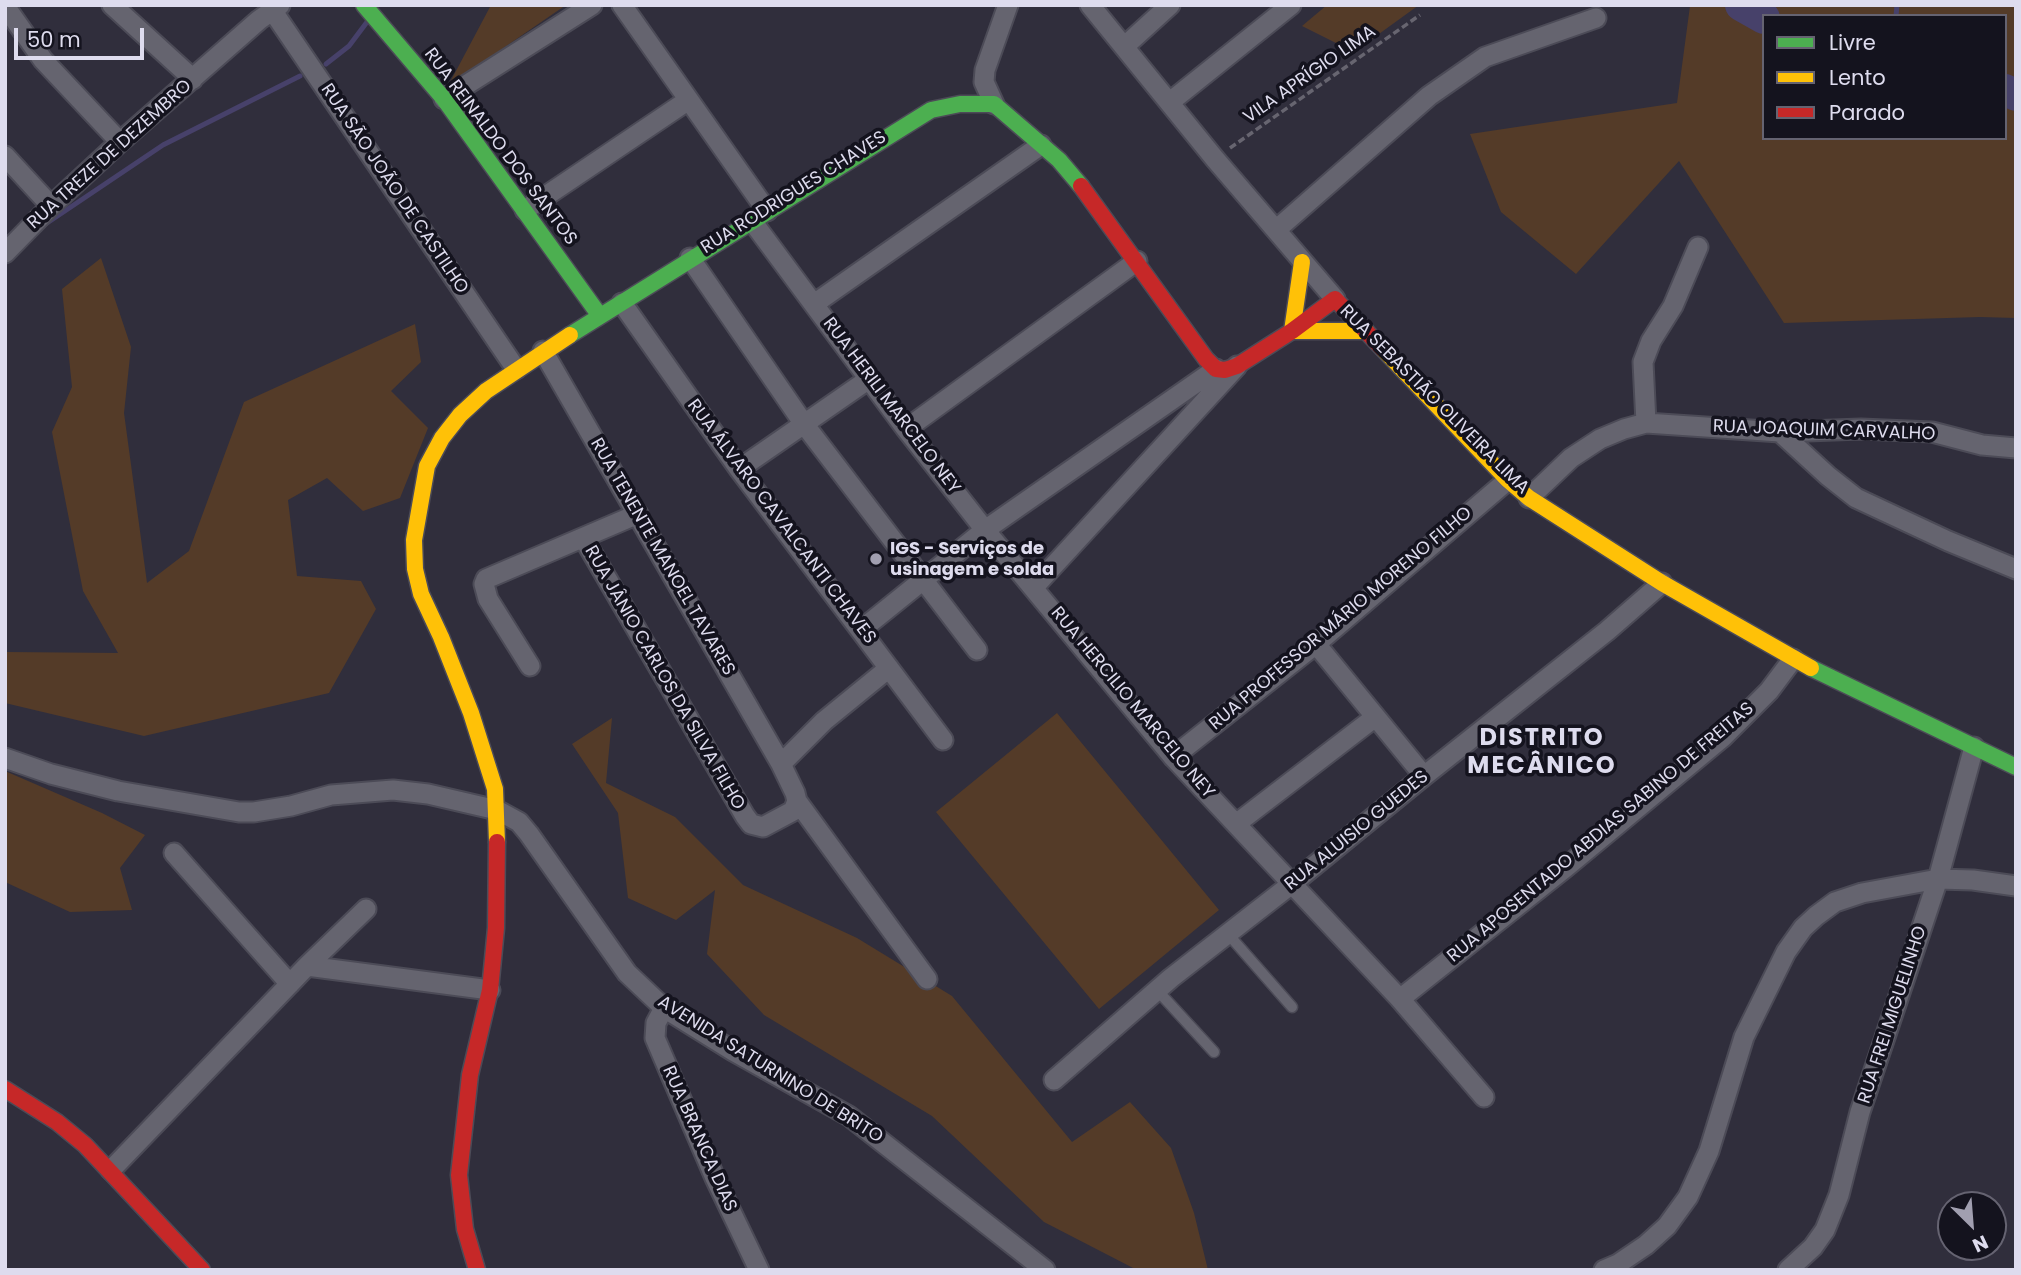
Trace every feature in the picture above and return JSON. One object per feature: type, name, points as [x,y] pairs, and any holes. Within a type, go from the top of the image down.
[{"type":"street","points":[[112,5],[193,79]]},
{"type":"street","name":"RUA REINALDO DOS SANTOS","points":[[364,5],[444,99],[600,316]]},
{"type":"street","points":[[444,99],[592,5]]},
{"type":"street","name":"RUA HERILI MARCELO NEY","points":[[622,5],[687,100],[814,304],[906,429],[985,530],[1034,587]]},
{"type":"street","points":[[1008,5],[985,70],[984,82],[994,104],[1059,160],[1079,182],[1206,359],[1216,369],[1224,370],[1237,366]]},
{"type":"street","name":"RUA SEBASTIÃO OLIVEIRA LIMA","points":[[1090,5],[1302,262],[1508,480],[1529,498],[1662,583],[1793,659],[2016,767]]},
{"type":"street","points":[[1125,46],[1170,5]]},
{"type":"street","points":[[1170,102],[1291,5]]},
{"type":"street","points":[[5,6],[43,60],[120,142]]},
{"type":"street","name":"RUA TREZE DE DEZEMBRO","points":[[5,253],[51,206],[193,79],[265,10]]},
{"type":"street","name":"RUA SÃO JOÃO DE CASTILHO","points":[[265,10],[516,369]]},
{"type":"street","points":[[1276,230],[1429,96],[1485,57],[1596,18]]},
{"type":"street","points":[[525,210],[687,100]]},
{"type":"street","name":"RUA RODRIGUES CHAVES","points":[[477,1270],[465,1229],[459,1175],[470,1075],[490,990],[496,928],[497,810],[495,789],[471,713],[421,594],[415,569],[414,540],[427,466],[442,438],[460,415],[486,391],[543,351],[931,110],[960,104],[994,104]]},
{"type":"street","points":[[814,304],[1041,145]]},
{"type":"street","points":[[5,156],[51,206]]},
{"type":"street","points":[[1646,423],[1643,362],[1651,341],[1673,306],[1698,247]]},
{"type":"street","points":[[690,258],[804,424],[977,650]]},
{"type":"street","points":[[906,429],[1137,261]]},
{"type":"street","points":[[1292,331],[1302,262]]},
{"type":"street","points":[[1034,587],[1237,366],[1292,331],[1335,299]]},
{"type":"street","name":"RUA ÁLVARO CAVALCANTI CHAVES","points":[[622,303],[739,469],[943,740]]},
{"type":"street","points":[[1292,331],[1366,331]]},
{"type":"street","name":"RUA TENENTE MANOEL TAVARES","points":[[543,351],[781,764],[797,801]]},
{"type":"street","points":[[861,630],[985,530],[1216,369]]},
{"type":"street","points":[[739,469],[869,379]]},
{"type":"street","name":"RUA JOAQUIM CARVALHO","points":[[1529,498],[1571,458],[1600,439],[1646,423],[1780,432],[1861,429],[1932,432],[1982,445],[2016,448]]},
{"type":"street","points":[[1780,432],[1856,498],[2016,569]]},
{"type":"street","name":"RUA PROFESSOR MÁRIO MORENO FILHO","points":[[1173,757],[1316,644],[1508,480]]},
{"type":"street","points":[[530,666],[488,598],[484,584],[486,579],[638,514]]},
{"type":"street","name":"RUA JÂNIO CARLOS DA SILVA FILHO","points":[[584,539],[751,824],[763,827],[793,811],[797,801]]},
{"type":"street","name":"RUA ALUISIO GUEDES","points":[[1054,1080],[1157,990],[1607,631],[1662,583]]},
{"type":"street","name":"RUA HERCILIO MARCELO NEY","points":[[1034,587],[1173,757],[1401,999],[1484,1097]]},
{"type":"street","points":[[1316,644],[1423,776]]},
{"type":"street","name":"RUA APOSENTADO ABDIAS SABINO DE FREITAS","points":[[1401,999],[1722,738],[1769,691],[1793,659]]},
{"type":"street","points":[[781,764],[824,721],[889,668]]},
{"type":"street","points":[[1237,824],[1374,718]]},
{"type":"street","name":"RUA FREI MIGUELINHO","points":[[1788,1270],[1813,1247],[1825,1230],[1839,1195],[1860,1112],[1938,879],[1974,747]]},
{"type":"street","name":"AVENIDA SATURNINO DE BRITO","points":[[5,758],[51,774],[118,791],[239,812],[291,806],[331,795],[382,790],[428,794],[497,810],[519,822],[628,973],[664,1007],[733,1051],[849,1115],[1045,1270]]},
{"type":"street","points":[[797,801],[927,979]]},
{"type":"street","points":[[174,853],[290,984]]},
{"type":"street","points":[[1604,1270],[1646,1245],[1667,1226],[1688,1197],[1709,1151],[1744,1037],[1766,989],[1803,928],[1835,902],[1862,893],[1938,879],[1973,880],[2016,886]]},
{"type":"street","points":[[111,1170],[307,966],[366,909]]},
{"type":"street","points":[[307,966],[490,990]]},
{"type":"street","name":"RUA BRANCA DIAS","points":[[664,1007],[656,1023],[655,1038],[715,1178],[759,1270]]},
{"type":"street","points":[[5,1088],[85,1144],[202,1270]]},
{"type":"lane","points":[[1228,934],[1292,1007]]},
{"type":"lane","points":[[1157,990],[1214,1052]]},
{"type":"path","name":"VILA APRÍGIO LIMA","points":[[1215,159],[1420,15]]},
{"type":"shaded area","points":[[491,5],[566,5],[448,86]]},
{"type":"shaded area","points":[[1327,5],[1419,5],[1354,52],[1302,26]]},
{"type":"shaded area","points":[[1688,5],[2016,5],[2016,318],[1784,323],[1679,161],[1576,274],[1501,212],[1470,134],[1677,103]]},
{"type":"shaded area","points":[[101,258],[131,347],[124,413],[147,583],[189,551],[244,402],[415,324],[421,362],[391,391],[428,428],[400,498],[363,511],[327,478],[288,500],[297,576],[361,581],[376,609],[329,693],[144,736],[5,703],[5,652],[118,653],[83,591],[52,432],[72,387],[62,289]]},
{"type":"shaded area","points":[[1057,713],[1219,910],[1099,1009],[936,812]]},
{"type":"shaded area","points":[[612,718],[606,783],[675,817],[743,885],[857,938],[952,996],[1072,1142],[1130,1102],[1171,1148],[1194,1213],[1208,1270],[1137,1270],[1044,1222],[932,1116],[764,1015],[707,954],[715,890],[676,920],[628,898],[618,813],[572,744]]},
{"type":"shaded area","points":[[5,771],[102,813],[145,835],[120,868],[132,910],[70,912],[5,882]]},
{"type":"waterway","points":[[1741,5],[1762,17]]},
{"type":"waterway","points":[[1896,14],[1897,5]]},
{"type":"waterway","points":[[326,64],[349,46],[367,22]]},
{"type":"waterway","points":[[47,223],[163,145],[300,76]]},
{"type":"waterway","points":[[2007,91],[2016,95]]},
{"type":"traffic: fast","points":[[364,5],[444,99],[600,316]]},
{"type":"traffic: fast","points":[[570,335],[931,110],[960,104],[994,104],[1059,160],[1081,186]]},
{"type":"traffic: fast","points":[[1811,668],[2016,767]]},
{"type":"traffic: slow","points":[[1302,262],[1292,331],[1366,331]]},
{"type":"traffic: slow","points":[[497,842],[495,789],[471,713],[421,594],[415,569],[414,540],[427,466],[442,438],[460,415],[486,391],[570,335]]},
{"type":"traffic: slow","points":[[1383,349],[1508,480],[1529,498],[1662,583],[1811,668]]},
{"type":"traffic: jam","points":[[1081,186],[1206,359],[1216,369],[1225,370],[1237,366],[1292,331],[1335,299],[1383,349]]},
{"type":"traffic: jam","points":[[477,1270],[465,1229],[459,1175],[470,1075],[490,990],[496,928],[497,842]]},
{"type":"traffic: jam","points":[[5,1089],[57,1122],[85,1145],[202,1270]]},
{"type":"place","name":"IGS - Serviços de usinagem e solda","points":[[876,559]]},
{"type":"district","name":"DISTRITO MECÂNICO","points":[[1542,753]]}]
